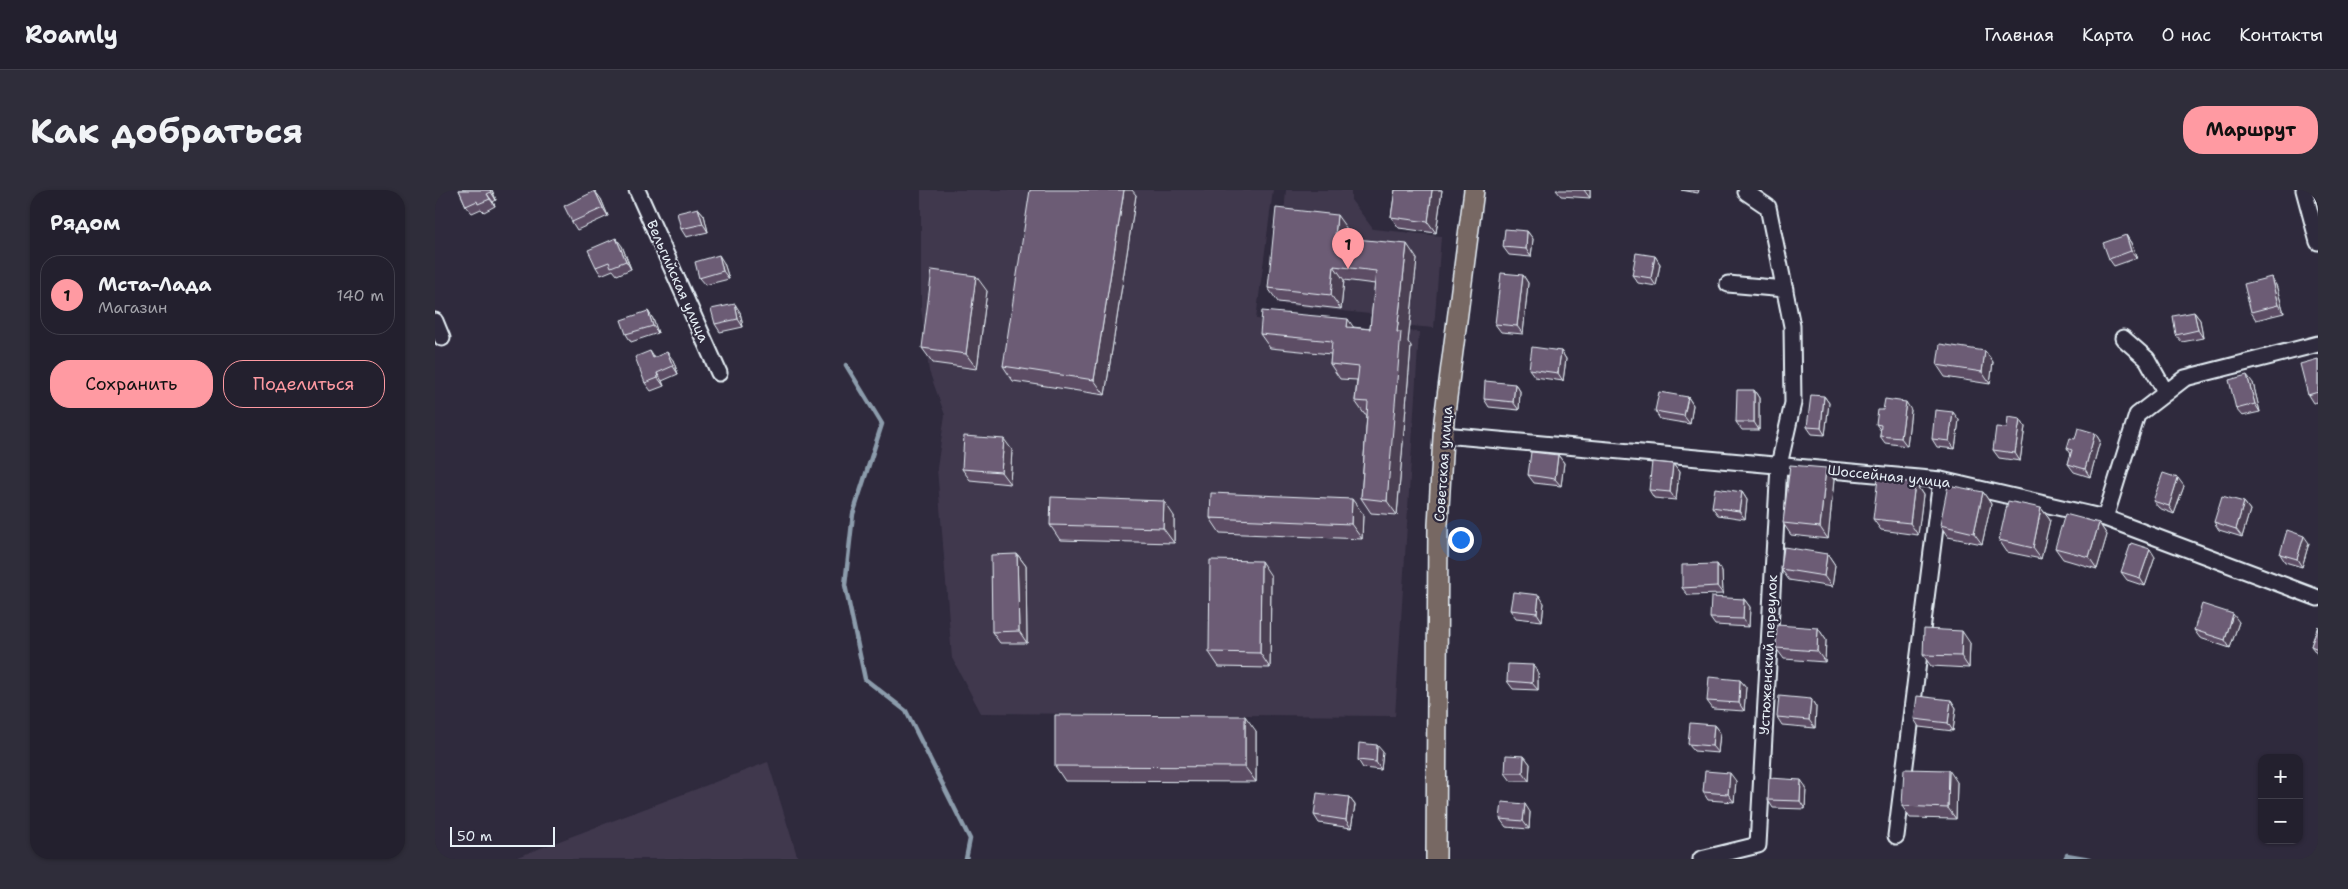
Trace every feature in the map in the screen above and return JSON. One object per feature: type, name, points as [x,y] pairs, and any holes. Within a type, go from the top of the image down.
[{"type":"main road","name":"Советская улица","points":[[1436,859],[1438,524],[1444,434],[1473,190]]},
{"type":"street","name":"Вельгийская улица","points":[[637,190],[719,372]]},
{"type":"street","points":[[2304,190],[2318,242]]},
{"type":"street","name":"Устюженский переулок","points":[[1701,859],[1758,845],[1779,465],[1793,403],[1792,326],[1768,207],[1746,192]]},
{"type":"street","points":[[1728,284],[1785,290]]},
{"type":"street","points":[[435,321],[442,338]]},
{"type":"street","points":[[2123,338],[2147,359],[2166,392]]},
{"type":"street","points":[[2105,518],[2137,415],[2185,378],[2318,344]]},
{"type":"street","name":"Шоссейная улица","points":[[1444,434],[1941,480],[2105,518],[2318,598]]},
{"type":"street","points":[[1896,836],[1941,480]]},
{"type":"shaded area","points":[[921,190],[1273,190],[1256,319],[1419,332],[1395,716],[981,713],[952,658],[937,468],[945,415],[929,371],[921,308]]},
{"type":"shaded area","points":[[1286,190],[1351,190],[1351,200],[1373,229],[1441,236],[1434,328],[1378,323],[1370,314],[1277,304]]},
{"type":"shaded area","points":[[768,762],[798,859],[512,859]]},
{"type":"building","points":[[459,190],[490,190],[491,192],[487,194],[490,199],[478,204],[477,201],[466,206]]},
{"type":"building","points":[[1030,190],[1124,190],[1094,380],[1003,366]]},
{"type":"building","points":[[1395,190],[1432,190],[1428,222],[1391,217]]},
{"type":"building","points":[[595,191],[603,208],[572,222],[564,206]]},
{"type":"building","points":[[698,208],[703,224],[681,229],[677,213]]},
{"type":"building","points":[[1276,208],[1337,215],[1335,237],[1407,244],[1397,332],[1401,332],[1387,501],[1361,498],[1368,402],[1355,401],[1359,367],[1330,364],[1332,341],[1260,334],[1262,311],[1348,319],[1347,327],[1370,329],[1376,271],[1334,266],[1331,295],[1268,288]]},
{"type":"building","points":[[1505,229],[1527,231],[1526,249],[1503,247]]},
{"type":"building","points":[[2126,235],[2131,251],[2109,259],[2103,243]]},
{"type":"building","points":[[616,238],[626,261],[611,267],[609,262],[596,267],[588,250]]},
{"type":"building","points":[[1636,253],[1655,256],[1651,278],[1632,275]]},
{"type":"building","points":[[719,255],[723,271],[699,278],[695,262]]},
{"type":"building","points":[[932,270],[976,276],[966,354],[922,348]]},
{"type":"building","points":[[1501,273],[1523,275],[1517,326],[1495,324]]},
{"type":"building","points":[[2271,277],[2278,305],[2251,312],[2244,284]]},
{"type":"building","points":[[735,304],[738,319],[715,324],[711,309]]},
{"type":"building","points":[[648,311],[653,326],[626,334],[621,320]]},
{"type":"building","points":[[2194,312],[2198,330],[2176,335],[2173,316]]},
{"type":"building","points":[[1940,344],[1985,351],[1982,372],[1937,365]]},
{"type":"building","points":[[1532,347],[1561,351],[1558,373],[1529,369]]},
{"type":"building","points":[[650,351],[653,358],[667,352],[673,366],[657,373],[658,378],[645,383],[635,357]]},
{"type":"building","points":[[2318,359],[2318,392],[2308,395],[2300,364]]},
{"type":"building","points":[[2247,375],[2255,404],[2236,409],[2229,380]]},
{"type":"building","points":[[1485,381],[1515,384],[1513,402],[1484,399]]},
{"type":"building","points":[[1737,390],[1754,390],[1754,422],[1736,422]]},
{"type":"building","points":[[1659,392],[1688,397],[1684,416],[1655,411]]},
{"type":"building","points":[[1811,395],[1824,396],[1821,428],[1807,427]]},
{"type":"building","points":[[1885,399],[1906,402],[1901,438],[1880,436],[1881,425],[1876,424],[1878,410],[1883,410]]},
{"type":"building","points":[[1935,410],[1953,412],[1949,441],[1932,439]]},
{"type":"building","points":[[2008,417],[2020,419],[2015,453],[1993,450],[1996,427],[2007,428]]},
{"type":"building","points":[[2078,428],[2095,433],[2085,469],[2068,464],[2072,450],[2067,448],[2070,438],[2075,439]]},
{"type":"building","points":[[964,436],[1004,439],[1001,472],[962,469]]},
{"type":"building","points":[[1531,452],[1558,455],[1555,479],[1528,475]]},
{"type":"building","points":[[1652,462],[1673,464],[1670,492],[1649,490]]},
{"type":"building","points":[[1790,465],[1826,468],[1820,527],[1783,523]]},
{"type":"building","points":[[2163,473],[2178,478],[2169,506],[2153,501]]},
{"type":"building","points":[[1878,478],[1915,483],[1910,523],[1873,519]]},
{"type":"building","points":[[1948,485],[1983,492],[1974,533],[1940,525]]},
{"type":"building","points":[[1715,488],[1742,492],[1739,511],[1712,507]]},
{"type":"building","points":[[1211,493],[1352,499],[1351,524],[1210,518]]},
{"type":"building","points":[[2222,496],[2244,502],[2236,529],[2214,522]]},
{"type":"building","points":[[1051,497],[1164,501],[1163,528],[1050,525]]},
{"type":"building","points":[[2008,501],[2041,508],[2033,548],[1999,540]]},
{"type":"building","points":[[2065,514],[2099,523],[2089,557],[2055,548]]},
{"type":"building","points":[[2287,530],[2304,536],[2297,559],[2280,554]]},
{"type":"building","points":[[2131,543],[2150,549],[2140,578],[2121,572]]},
{"type":"building","points":[[1784,547],[1827,554],[1824,576],[1781,569]]},
{"type":"building","points":[[1017,554],[1019,631],[992,632],[991,555]]},
{"type":"building","points":[[1210,560],[1261,561],[1260,653],[1209,652]]},
{"type":"building","points":[[1717,564],[1717,586],[1682,588],[1682,565]]},
{"type":"building","points":[[1513,592],[1539,595],[1537,613],[1510,610]]},
{"type":"building","points":[[1711,597],[1744,599],[1743,619],[1710,618]]},
{"type":"building","points":[[2202,604],[2233,614],[2225,640],[2194,630]]},
{"type":"building","points":[[1777,625],[1818,628],[1817,651],[1776,648]]},
{"type":"building","points":[[2318,626],[2318,649],[2311,646]]},
{"type":"building","points":[[1924,629],[1962,631],[1961,656],[1923,655]]},
{"type":"building","points":[[1508,664],[1533,665],[1532,683],[1507,681]]},
{"type":"building","points":[[1709,677],[1740,680],[1739,703],[1707,701]]},
{"type":"building","points":[[1779,696],[1811,699],[1809,720],[1777,717]]},
{"type":"building","points":[[1917,696],[1951,700],[1948,723],[1914,719]]},
{"type":"building","points":[[1055,715],[1245,716],[1245,767],[1055,766]]},
{"type":"building","points":[[1690,723],[1714,725],[1712,746],[1688,744]]},
{"type":"building","points":[[1359,743],[1377,745],[1376,762],[1358,760]]},
{"type":"building","points":[[1506,755],[1524,756],[1523,773],[1505,773]]},
{"type":"building","points":[[1904,769],[1949,770],[1948,808],[1902,806]]},
{"type":"building","points":[[1705,771],[1730,773],[1728,794],[1703,792]]},
{"type":"building","points":[[1769,778],[1801,780],[1800,801],[1768,800]]},
{"type":"building","points":[[1317,793],[1349,797],[1346,820],[1314,815]]},
{"type":"building","points":[[1502,802],[1525,804],[1523,821],[1500,819]]},
{"type":"waterway","points":[[846,365],[882,424],[853,514],[845,585],[865,679],[906,711],[970,839],[966,859]]},
{"type":"waterway","points":[[2065,859],[2067,855],[2090,859]]},
{"type":"place","name":"Мста-Лада","points":[[1348,269]]}]
